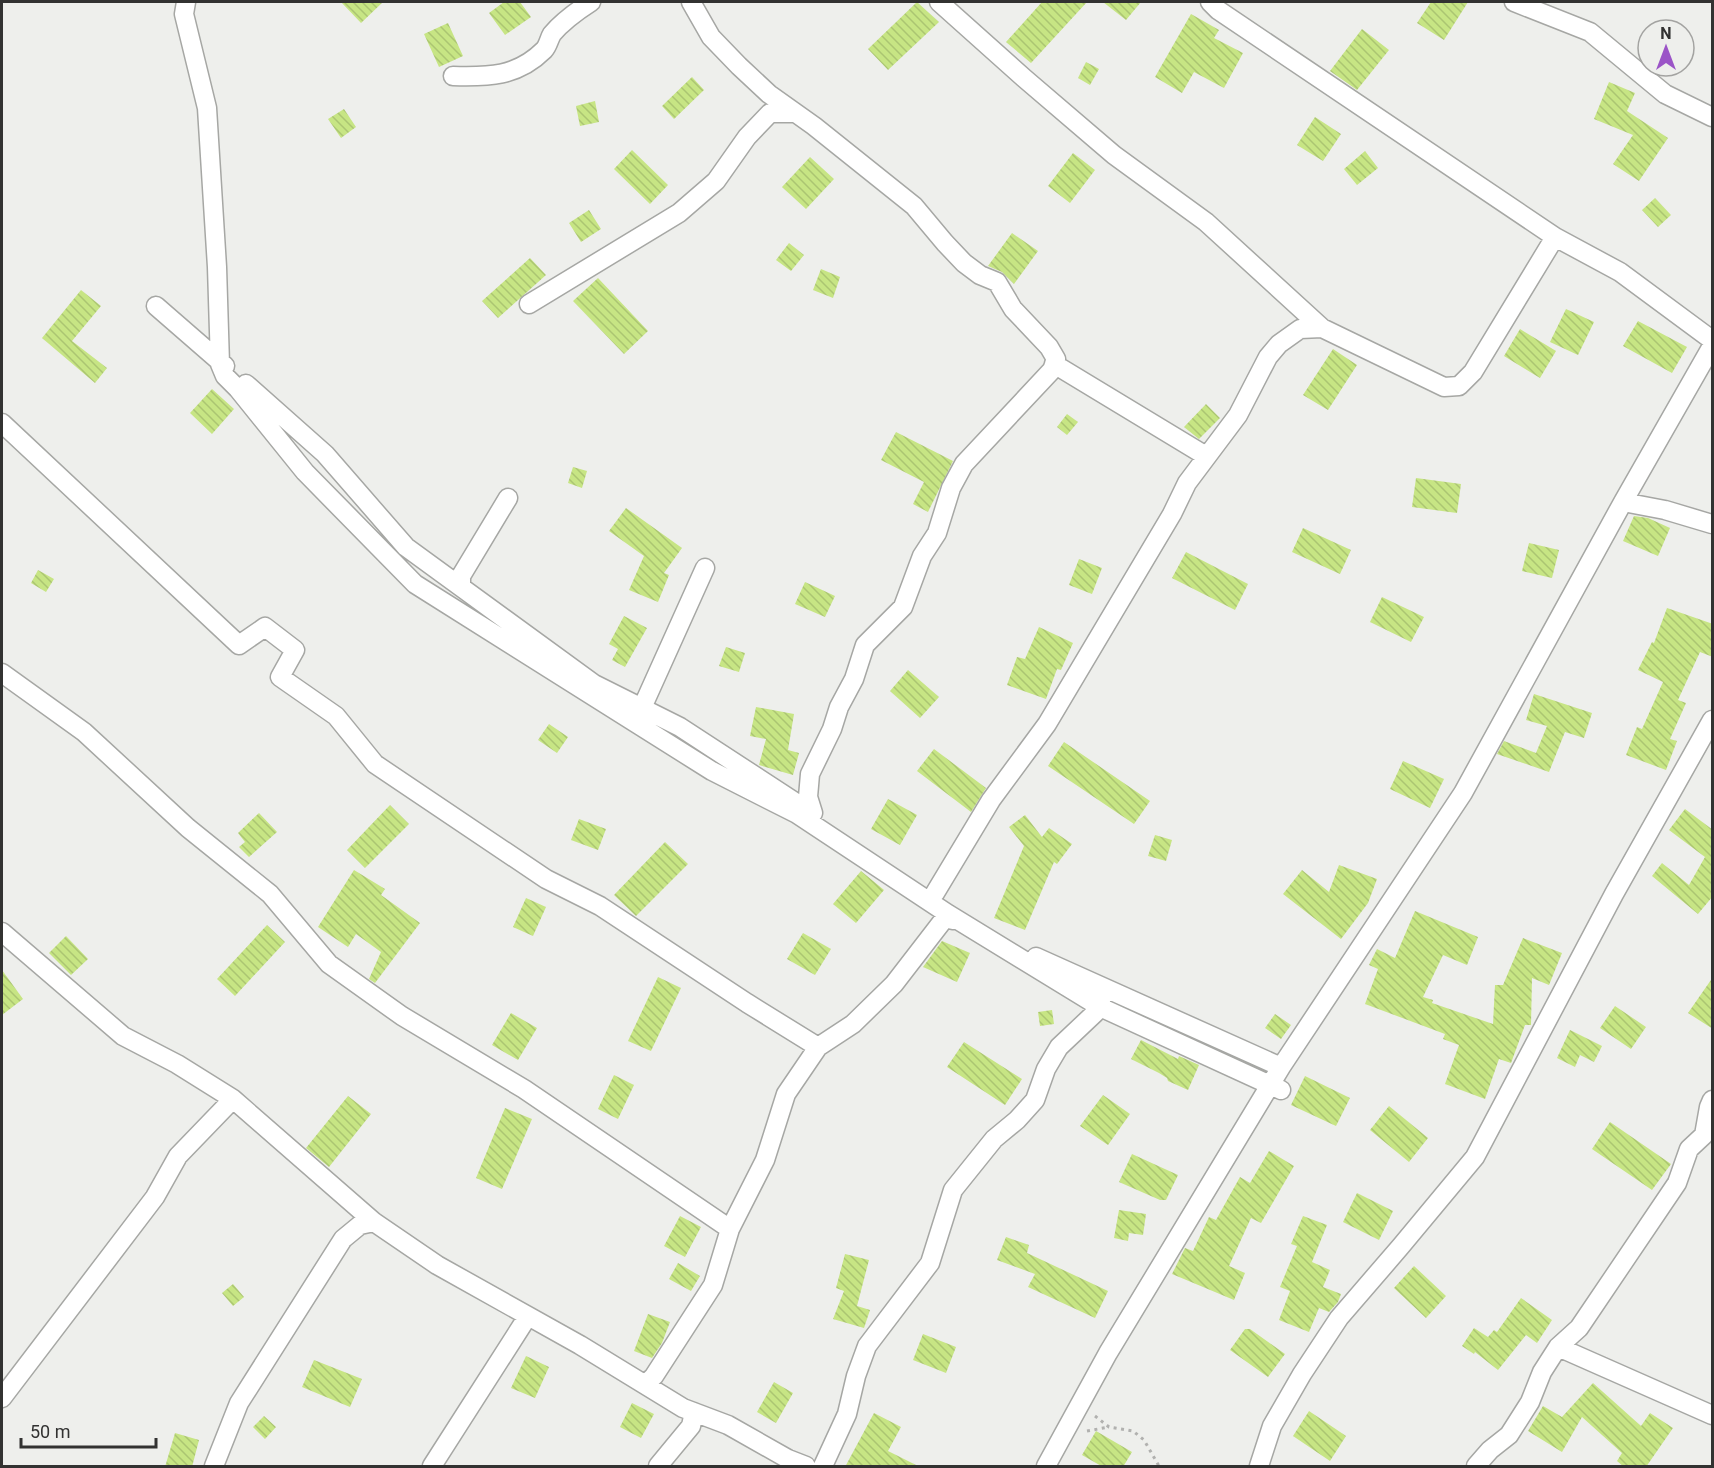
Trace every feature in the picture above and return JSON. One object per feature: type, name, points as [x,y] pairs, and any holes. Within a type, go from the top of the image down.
[{"type":"street","points":[[186,2],[184,14],[207,108],[217,267],[220,364],[225,376],[305,472],[415,584],[712,771],[797,814],[954,918],[1100,1007],[1281,1090]]},
{"type":"street","points":[[453,76],[488,78],[509,72],[526,63],[546,48],[551,36],[574,12],[591,2]]},
{"type":"street","points":[[692,2],[711,37],[769,94],[914,206],[964,263],[997,282],[1013,309],[1049,347],[1056,359],[1052,370],[1038,386],[964,464],[951,488],[937,533],[922,556],[903,607],[865,645],[854,679],[839,706],[832,729],[810,774],[808,797],[813,813]]},
{"type":"street","points":[[939,2],[1114,155],[1206,222],[1322,328],[1444,387],[1459,386],[1473,372],[1555,237]]},
{"type":"street","points":[[1210,2],[1218,10],[1555,237],[1620,272],[1713,340]]},
{"type":"street","points":[[1514,2],[1590,32],[1665,94],[1713,117]]},
{"type":"street","points":[[529,304],[679,213],[716,181],[747,137],[770,113],[795,113]]},
{"type":"street","points":[[156,306],[325,454],[406,547],[594,684],[680,727],[935,892],[954,918],[1281,1067]]},
{"type":"street","points":[[935,892],[991,800],[1047,724],[1172,514],[1187,483],[1239,416],[1268,357],[1279,344],[1300,329],[1322,328]]},
{"type":"street","points":[[1046,1467],[1108,1353],[1281,1067],[1463,793],[1623,502],[1713,346]]},
{"type":"street","points":[[1054,364],[1206,456]]},
{"type":"street","points":[[2,423],[239,645],[265,627],[295,650],[280,677],[336,716],[375,764],[546,879],[600,906],[818,1047]]},
{"type":"street","points":[[461,587],[461,576],[508,498]]},
{"type":"street","points":[[1623,502],[1692,517],[1713,524]]},
{"type":"street","points":[[635,724],[705,568]]},
{"type":"street","points":[[2,673],[84,732],[188,828],[270,894],[329,964],[402,1016],[524,1089],[730,1229]]},
{"type":"street","points":[[1259,1467],[1272,1426],[1302,1374],[1339,1318],[1475,1156],[1614,894],[1713,720]]},
{"type":"street","points":[[646,1384],[654,1376],[713,1285],[730,1229],[765,1160],[786,1094],[818,1047],[853,1024],[894,984],[954,918]]},
{"type":"street","points":[[2,932],[123,1036],[177,1064],[232,1099],[374,1222],[437,1265],[580,1345],[683,1408],[728,1425],[806,1467]]},
{"type":"street","points":[[823,1467],[847,1414],[856,1376],[867,1346],[930,1263],[953,1190],[994,1140],[1035,1100],[1046,1069],[1059,1047],[1095,1013],[1106,988]]},
{"type":"street","points":[[2,1398],[155,1197],[178,1156],[232,1099]]},
{"type":"street","points":[[1476,1467],[1490,1450],[1509,1435],[1530,1402],[1542,1372],[1558,1347],[1579,1328],[1677,1183],[1689,1149],[1704,1135],[1709,1107],[1713,1100]]},
{"type":"street","points":[[214,1467],[238,1403],[343,1239],[360,1225],[374,1222]]},
{"type":"street","points":[[432,1467],[528,1316]]},
{"type":"street","points":[[1558,1347],[1713,1414]]},
{"type":"street","points":[[658,1467],[691,1425],[694,1412]]},
{"type":"path","points":[[1095,1416],[1109,1427],[1133,1431],[1144,1440],[1159,1467]]},
{"type":"building","points":[[341,2],[383,2],[361,23]]},
{"type":"building","points":[[504,2],[520,2],[531,17],[505,35],[489,13]]},
{"type":"building","points":[[917,2],[939,22],[888,70],[868,49]]},
{"type":"building","points":[[1042,2],[1087,2],[1031,63],[1006,42]]},
{"type":"building","points":[[1103,2],[1141,2],[1126,20]]},
{"type":"building","points":[[1431,2],[1468,2],[1444,40],[1417,23]]},
{"type":"building","points":[[1191,14],[1219,30],[1214,38],[1243,53],[1224,88],[1194,72],[1182,93],[1155,77]]},
{"type":"building","points":[[448,23],[463,56],[439,67],[424,34]]},
{"type":"building","points":[[1362,29],[1389,50],[1357,90],[1330,71]]},
{"type":"building","points":[[1086,62],[1099,69],[1090,85],[1078,78]]},
{"type":"building","points":[[692,77],[704,90],[674,119],[662,106]]},
{"type":"building","points":[[1609,82],[1635,93],[1627,111],[1668,138],[1639,181],[1613,164],[1633,135],[1594,119]]},
{"type":"building","points":[[595,101],[599,122],[580,126],[576,106]]},
{"type":"building","points":[[344,109],[356,127],[341,138],[328,119]]},
{"type":"building","points":[[1315,117],[1341,134],[1323,161],[1297,145]]},
{"type":"building","points":[[632,150],[668,185],[650,204],[614,169]]},
{"type":"building","points":[[1365,151],[1378,168],[1357,185],[1344,169]]},
{"type":"building","points":[[1073,153],[1095,170],[1070,203],[1048,186]]},
{"type":"building","points":[[810,157],[834,179],[806,209],[782,187]]},
{"type":"building","points":[[1655,198],[1671,215],[1658,227],[1642,210]]},
{"type":"building","points":[[589,210],[601,229],[581,242],[569,223]]},
{"type":"building","points":[[1012,233],[1038,251],[1014,284],[1002,272],[988,266]]},
{"type":"building","points":[[789,243],[804,255],[791,271],[776,260]]},
{"type":"building","points":[[530,258],[546,275],[498,318],[482,301]]},
{"type":"building","points":[[821,269],[840,277],[833,298],[813,290]]},
{"type":"building","points":[[598,278],[648,331],[624,354],[573,301]]},
{"type":"building","points":[[81,290],[101,306],[72,341],[107,368],[95,383],[42,338]]},
{"type":"building","points":[[1566,309],[1594,322],[1578,355],[1550,342]]},
{"type":"building","points":[[1638,321],[1687,347],[1672,373],[1623,346]]},
{"type":"building","points":[[1520,329],[1556,351],[1540,378],[1504,356]]},
{"type":"building","points":[[1333,349],[1357,365],[1328,410],[1303,395]]},
{"type":"building","points":[[212,389],[234,409],[212,434],[190,413]]},
{"type":"building","points":[[1206,404],[1220,418],[1199,439],[1184,427]]},
{"type":"building","points":[[1067,414],[1078,422],[1067,435],[1057,427]]},
{"type":"building","points":[[896,432],[953,461],[928,512],[913,504],[924,482],[881,460]]},
{"type":"building","points":[[573,467],[587,471],[582,488],[568,483]]},
{"type":"building","points":[[1416,478],[1461,484],[1457,513],[1412,507]]},
{"type":"building","points":[[626,508],[682,548],[664,573],[669,575],[658,602],[629,590],[644,556],[609,531]]},
{"type":"building","points":[[1634,516],[1648,518],[1670,528],[1658,556],[1623,541]]},
{"type":"building","points":[[1303,528],[1351,550],[1340,574],[1292,552]]},
{"type":"building","points":[[1529,543],[1559,550],[1552,578],[1522,571]]},
{"type":"building","points":[[1186,552],[1248,584],[1235,610],[1172,578]]},
{"type":"building","points":[[1079,559],[1102,568],[1092,594],[1069,585]]},
{"type":"building","points":[[38,570],[54,579],[46,592],[31,583]]},
{"type":"building","points":[[805,582],[835,596],[825,617],[795,604]]},
{"type":"building","points":[[1382,597],[1424,617],[1411,642],[1370,622]]},
{"type":"building","points":[[1667,608],[1713,624],[1713,657],[1700,652],[1678,700],[1686,703],[1670,739],[1677,741],[1666,770],[1626,755],[1637,727],[1642,729],[1663,682],[1638,670],[1652,642],[1654,643]]},
{"type":"building","points":[[624,616],[647,628],[625,667],[612,660],[618,649],[609,644]]},
{"type":"building","points":[[1039,627],[1073,643],[1061,670],[1057,669],[1046,699],[1007,685],[1017,657],[1025,659]]},
{"type":"building","points":[[726,647],[745,653],[739,672],[719,666]]},
{"type":"building","points":[[908,670],[939,697],[920,718],[890,691]]},
{"type":"building","points":[[1534,694],[1592,713],[1584,738],[1565,732],[1549,772],[1497,754],[1504,741],[1536,753],[1547,726],[1526,720]]},
{"type":"building","points":[[756,707],[794,714],[788,750],[799,753],[793,775],[759,765],[766,739],[750,736]]},
{"type":"building","points":[[549,724],[568,737],[557,753],[538,740]]},
{"type":"building","points":[[1064,742],[1150,801],[1134,824],[1048,766]]},
{"type":"building","points":[[934,749],[986,788],[971,812],[917,771]]},
{"type":"building","points":[[1403,761],[1444,779],[1430,808],[1390,789]]},
{"type":"building","points":[[888,799],[917,815],[900,845],[871,829]]},
{"type":"building","points":[[390,805],[409,824],[365,868],[347,850]]},
{"type":"building","points":[[1685,809],[1713,830],[1713,896],[1698,914],[1652,876],[1662,863],[1689,885],[1705,857],[1669,830]]},
{"type":"building","points":[[259,813],[277,832],[249,857],[239,847],[245,842],[238,833]]},
{"type":"building","points":[[1025,815],[1042,837],[1049,828],[1072,844],[1057,864],[1054,862],[1025,930],[994,918],[1024,846],[1009,827]]},
{"type":"building","points":[[579,819],[606,829],[598,850],[571,840]]},
{"type":"building","points":[[1155,835],[1172,840],[1166,861],[1148,856]]},
{"type":"building","points":[[665,842],[688,864],[636,916],[614,895]]},
{"type":"building","points":[[1339,865],[1377,879],[1368,903],[1341,939],[1283,894],[1302,870],[1329,892]]},
{"type":"building","points":[[354,870],[385,889],[381,895],[420,923],[375,983],[369,979],[381,952],[356,934],[348,947],[318,927]]},
{"type":"building","points":[[861,871],[884,890],[856,923],[833,904]]},
{"type":"building","points":[[526,898],[546,907],[533,936],[513,927]]},
{"type":"building","points":[[1415,911],[1478,937],[1467,965],[1443,955],[1423,997],[1433,1000],[1432,1003],[1493,1024],[1495,985],[1503,985],[1523,938],[1562,953],[1549,985],[1532,978],[1531,1025],[1525,1025],[1511,1063],[1499,1059],[1485,1099],[1445,1084],[1459,1045],[1443,1039],[1445,1034],[1365,1004],[1378,969],[1369,965],[1377,949],[1395,958]]},
{"type":"building","points":[[267,925],[285,942],[235,996],[217,979]]},
{"type":"building","points":[[803,933],[831,949],[815,975],[787,959]]},
{"type":"building","points":[[66,936],[88,959],[71,975],[49,953]]},
{"type":"building","points":[[942,941],[970,953],[957,982],[923,967]]},
{"type":"building","points":[[2,970],[23,999],[2,1015]]},
{"type":"building","points":[[658,977],[681,988],[651,1051],[628,1041]]},
{"type":"building","points":[[1713,977],[1713,1029],[1688,1013]]},
{"type":"building","points":[[1615,1006],[1646,1027],[1631,1049],[1600,1028]]},
{"type":"building","points":[[1052,1010],[1054,1024],[1040,1026],[1038,1012]]},
{"type":"building","points":[[511,1013],[537,1028],[518,1060],[492,1045]]},
{"type":"building","points":[[1275,1014],[1291,1025],[1281,1039],[1265,1028]]},
{"type":"building","points":[[1570,1030],[1602,1046],[1594,1062],[1580,1055],[1575,1067],[1557,1058]]},
{"type":"building","points":[[1141,1040],[1178,1059],[1179,1056],[1199,1065],[1188,1090],[1131,1059]]},
{"type":"building","points":[[964,1042],[1022,1079],[1005,1105],[947,1067]]},
{"type":"building","points":[[614,1075],[634,1085],[618,1119],[598,1109]]},
{"type":"building","points":[[1305,1076],[1350,1098],[1336,1126],[1291,1105]]},
{"type":"building","points":[[1103,1095],[1130,1114],[1108,1145],[1080,1126]]},
{"type":"building","points":[[348,1096],[371,1114],[329,1167],[306,1148]]},
{"type":"building","points":[[1389,1106],[1428,1138],[1409,1162],[1370,1130]]},
{"type":"building","points":[[505,1108],[532,1119],[502,1189],[476,1178]]},
{"type":"building","points":[[1610,1122],[1671,1164],[1652,1190],[1592,1149]]},
{"type":"building","points":[[1269,1151],[1294,1166],[1261,1223],[1251,1218],[1229,1266],[1245,1273],[1234,1300],[1172,1274],[1185,1248],[1193,1251],[1209,1217],[1216,1220],[1240,1177],[1250,1183]]},
{"type":"building","points":[[1132,1154],[1178,1175],[1166,1200],[1160,1200],[1119,1182]]},
{"type":"building","points":[[1357,1193],[1393,1211],[1379,1240],[1343,1222]]},
{"type":"building","points":[[1119,1210],[1146,1214],[1143,1235],[1129,1233],[1128,1241],[1114,1238]]},
{"type":"building","points":[[680,1216],[701,1227],[685,1257],[664,1246]]},
{"type":"building","points":[[1303,1216],[1327,1225],[1312,1262],[1330,1270],[1323,1287],[1341,1294],[1338,1302],[1329,1312],[1319,1308],[1309,1332],[1279,1320],[1290,1291],[1280,1287],[1297,1246],[1291,1244]]},
{"type":"building","points":[[1006,1237],[1029,1245],[1027,1253],[1108,1291],[1095,1318],[1028,1287],[1035,1274],[997,1260]]},
{"type":"building","points":[[845,1254],[869,1260],[857,1306],[870,1310],[864,1328],[833,1319],[844,1291],[836,1288]]},
{"type":"building","points":[[678,1263],[700,1276],[691,1291],[669,1279]]},
{"type":"building","points":[[1414,1266],[1446,1296],[1426,1318],[1394,1288]]},
{"type":"building","points":[[233,1284],[244,1297],[233,1306],[222,1293]]},
{"type":"building","points":[[1521,1298],[1552,1320],[1537,1343],[1526,1335],[1498,1370],[1475,1352],[1474,1354],[1462,1346],[1474,1328],[1488,1337],[1494,1330],[1497,1332]]},
{"type":"building","points":[[648,1314],[670,1322],[662,1343],[652,1358],[634,1351]]},
{"type":"building","points":[[1245,1329],[1250,1329],[1285,1354],[1268,1377],[1230,1350]]},
{"type":"building","points":[[923,1334],[956,1347],[946,1373],[913,1360]]},
{"type":"building","points":[[526,1356],[549,1367],[535,1398],[511,1388]]},
{"type":"building","points":[[314,1360],[362,1379],[350,1407],[302,1387]]},
{"type":"building","points":[[774,1382],[793,1393],[776,1423],[757,1412]]},
{"type":"building","points":[[1593,1383],[1641,1426],[1650,1413],[1673,1428],[1646,1467],[1624,1467],[1617,1461],[1622,1453],[1582,1417],[1562,1452],[1528,1431],[1543,1406],[1562,1417]]},
{"type":"building","points":[[632,1403],[654,1414],[641,1438],[620,1427]]},
{"type":"building","points":[[1309,1411],[1346,1436],[1330,1461],[1293,1436]]},
{"type":"building","points":[[874,1413],[901,1427],[888,1451],[920,1467],[845,1467]]},
{"type":"building","points":[[264,1416],[276,1427],[265,1439],[253,1427]]},
{"type":"building","points":[[1096,1431],[1132,1452],[1123,1467],[1103,1467],[1082,1455]]},
{"type":"building","points":[[175,1433],[199,1440],[192,1467],[165,1467]]}]
